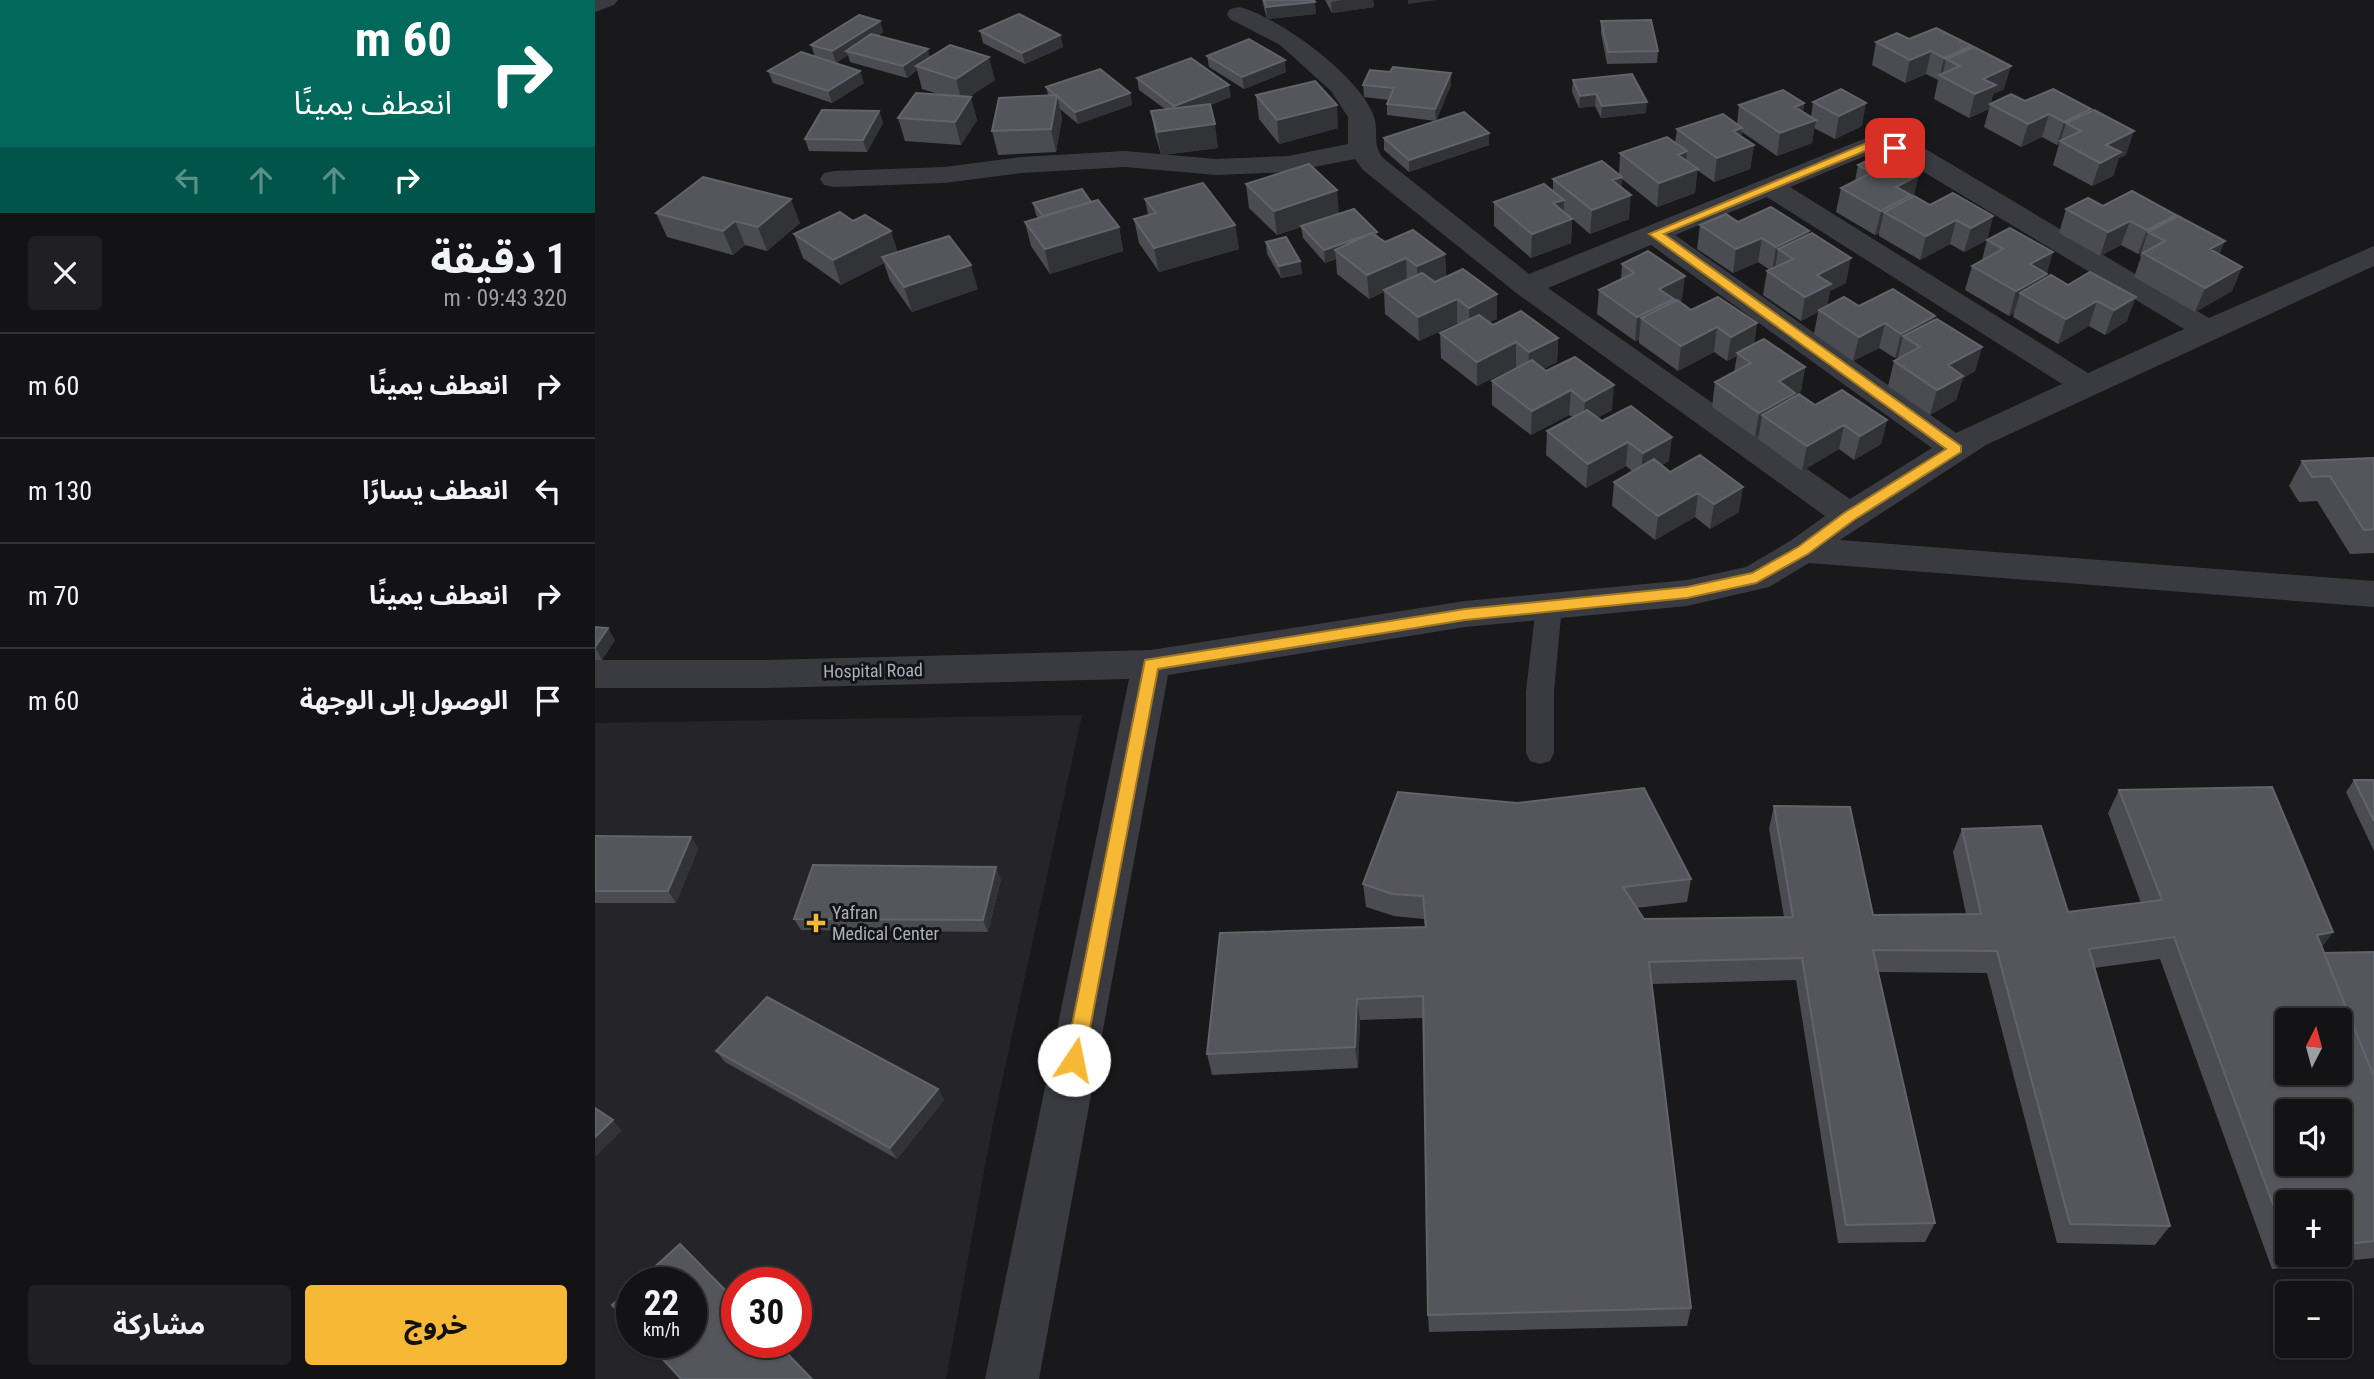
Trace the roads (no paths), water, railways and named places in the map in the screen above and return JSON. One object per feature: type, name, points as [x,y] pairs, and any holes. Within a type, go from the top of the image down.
[{"type":"street","points":[[595,5],[606,0]]},
{"type":"street","points":[[1239,14],[1289,40],[1341,86],[1361,117],[1362,149],[1373,164],[1526,286],[1849,516]]},
{"type":"street","points":[[1526,286],[1876,142],[1914,154],[2207,330]]},
{"type":"street","points":[[834,179],[944,175],[1021,164],[1125,159],[1216,167],[1288,164],[1362,149]]},
{"type":"street","points":[[1769,186],[2087,386]]},
{"type":"street","points":[[1655,234],[1956,449]]},
{"type":"street","name":"Hospital Road","points":[[595,674],[765,674],[1151,664],[1465,614],[1687,593],[1756,578],[1974,437],[2374,255]]},
{"type":"street","points":[[1803,550],[2374,594]]},
{"type":"street","points":[[1011,1379],[1151,664]]},
{"type":"lane","points":[[1540,753],[1540,691],[1549,606]]},
{"type":"place","name":"Yafran Medical Center","points":[[816,923]]}]
